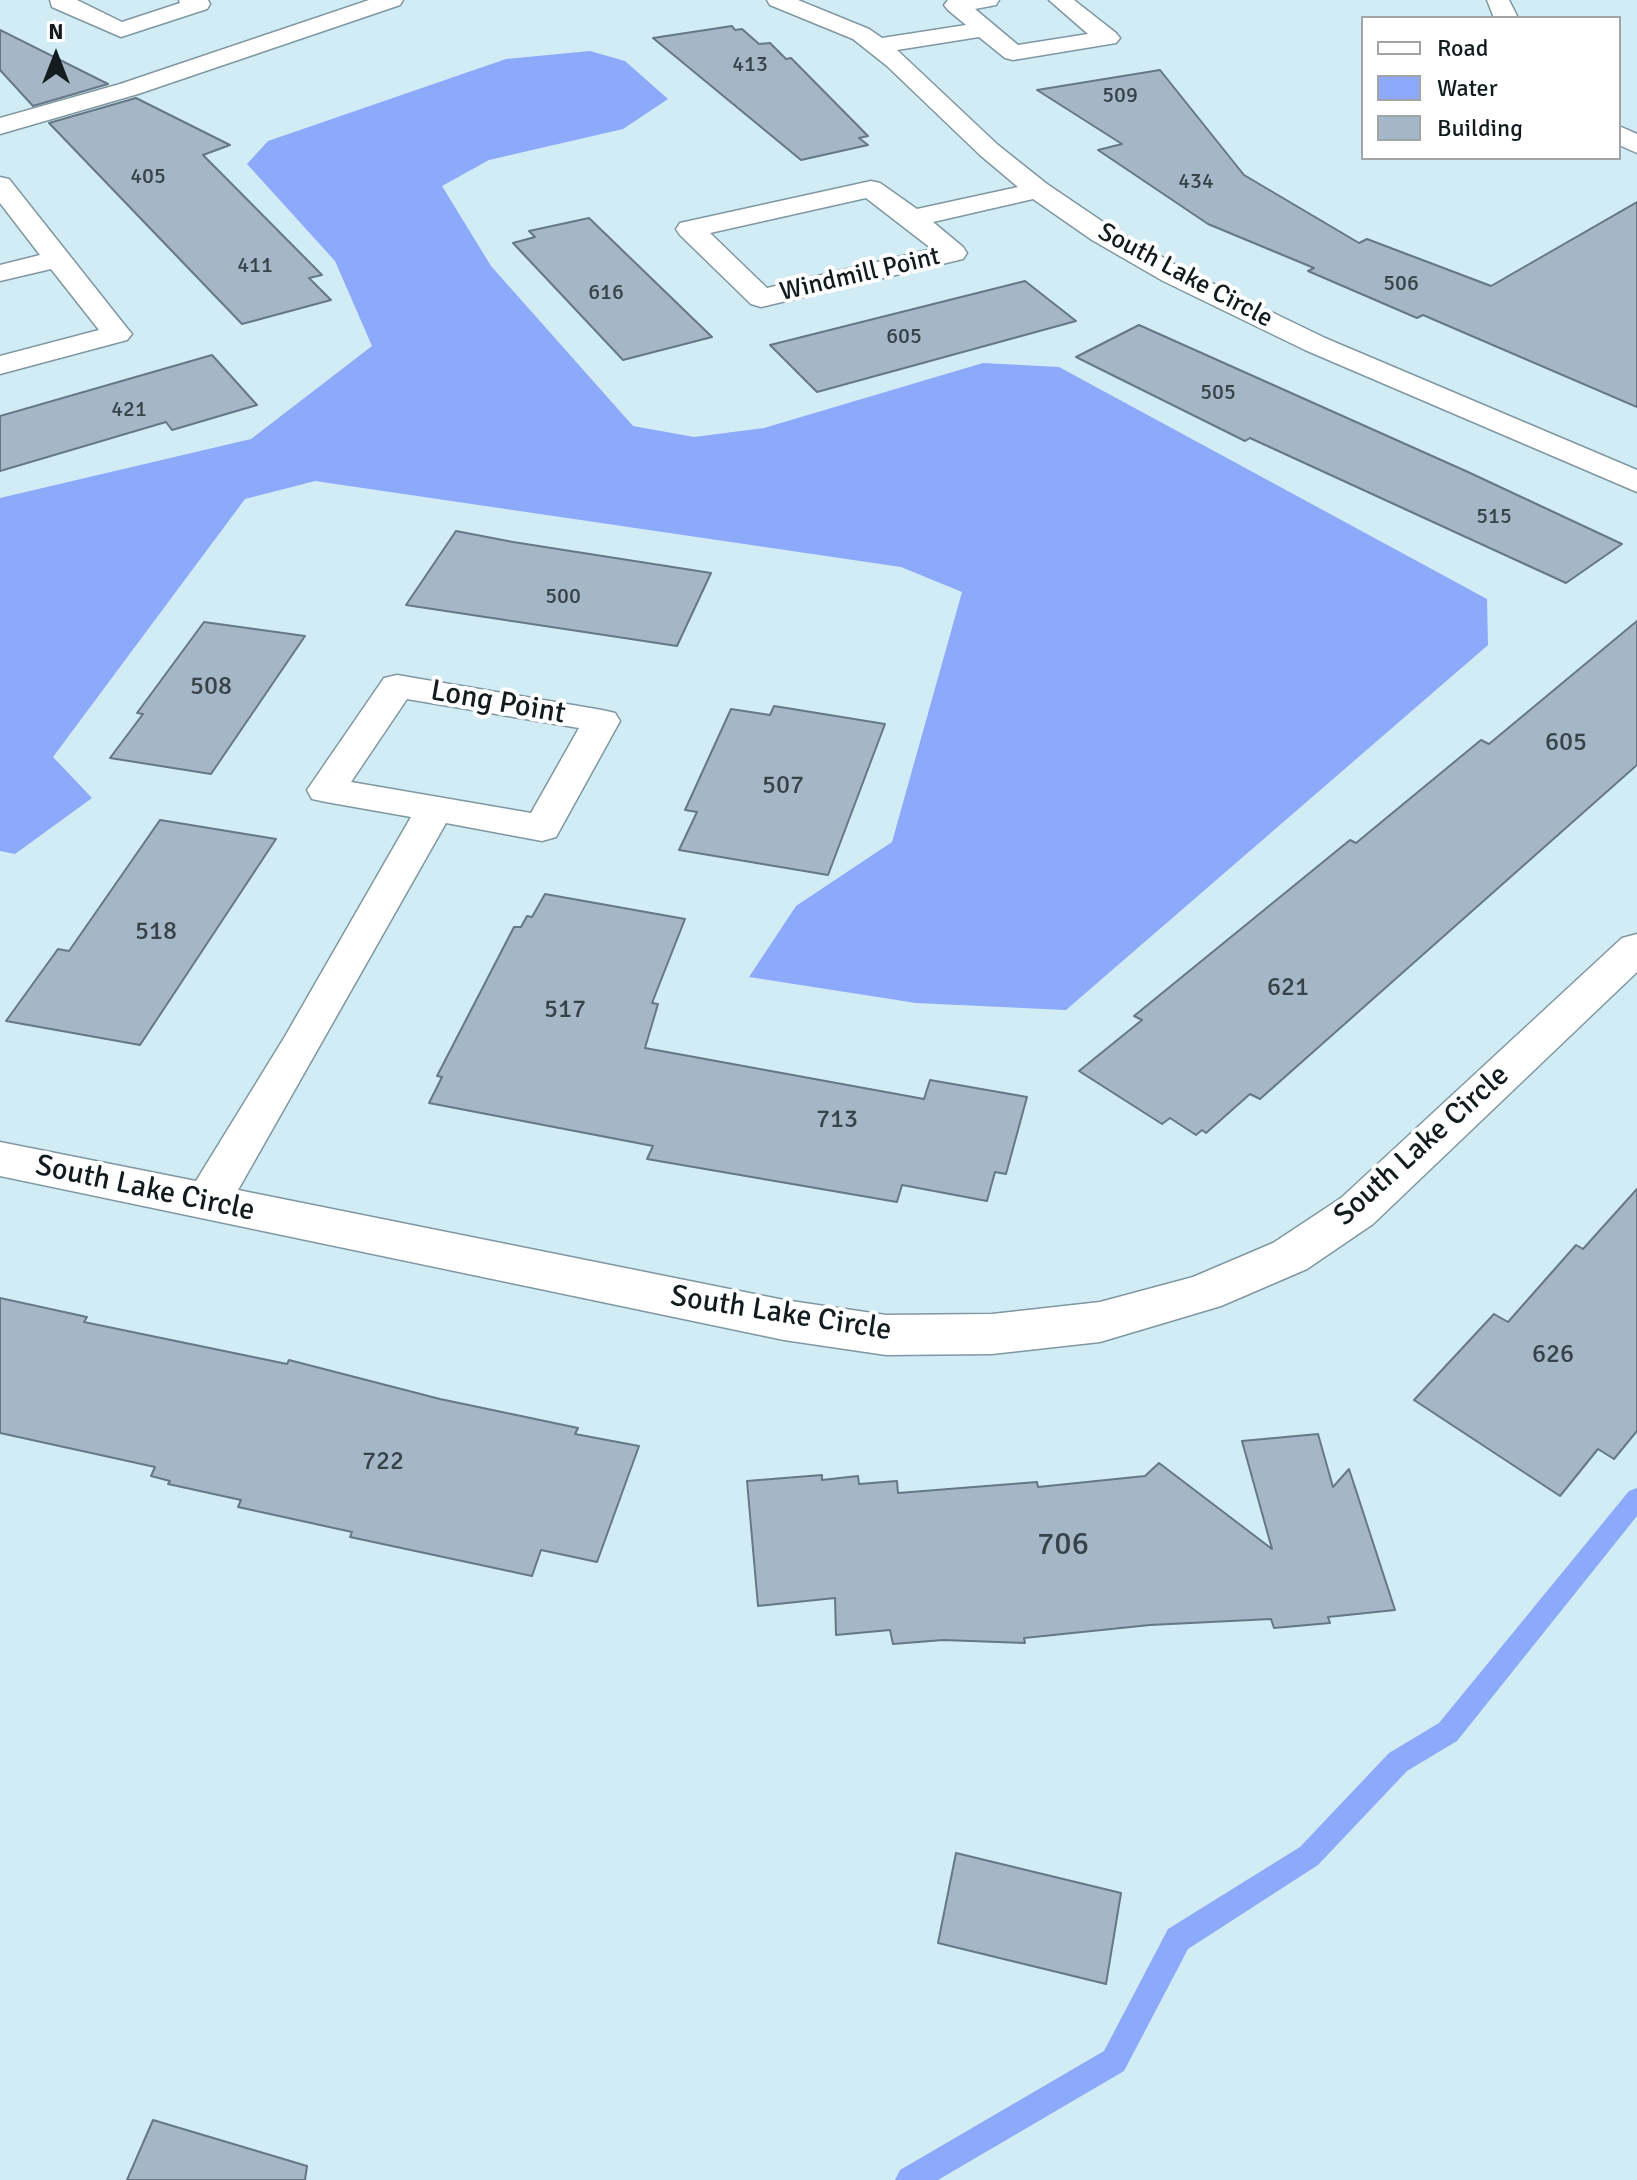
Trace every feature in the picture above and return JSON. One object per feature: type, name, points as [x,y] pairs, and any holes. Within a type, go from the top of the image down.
[{"type":"street","points":[[66,0],[60,2],[121,30],[199,4],[190,0]]},
{"type":"street","points":[[0,126],[129,89],[392,0]]},
{"type":"street","name":"South Lake Circle","points":[[778,0],[849,28],[878,46],[989,150],[1038,190],[1102,234],[1248,312],[1637,482]]},
{"type":"street","points":[[988,0],[956,5],[1013,53],[1108,38],[1060,0]]},
{"type":"street","points":[[161,17],[187,28]]},
{"type":"street","points":[[878,46],[984,29]]},
{"type":"street","points":[[213,40],[237,51]]},
{"type":"street","points":[[0,185],[117,334],[0,365]]},
{"type":"street","name":"Windmill Point","points":[[912,218],[953,253],[761,298],[690,229],[871,189],[912,218],[1038,190]]},
{"type":"street","points":[[0,273],[58,259]]},
{"type":"street","name":"Long Point","points":[[397,686],[602,721],[542,828],[435,809],[326,790],[397,686]]},
{"type":"street","points":[[207,1202],[300,1048],[435,809]]},
{"type":"street","name":"South Lake Circle","points":[[0,1159],[784,1320],[886,1335],[992,1334],[1100,1322],[1204,1293],[1290,1256],[1357,1211],[1637,948]]},
{"type":"water","points":[[590,51],[625,61],[668,99],[623,129],[489,160],[442,186],[491,266],[633,426],[694,437],[764,428],[983,363],[1059,367],[1487,599],[1488,645],[1066,1010],[916,1003],[749,977],[796,906],[892,842],[962,592],[901,567],[315,481],[245,499],[53,757],[92,798],[15,854],[0,851],[0,498],[251,439],[372,346],[335,261],[247,164],[268,141],[506,59]]},
{"type":"building","points":[[732,26],[735,30],[742,29],[759,44],[770,43],[786,59],[791,58],[868,136],[859,138],[868,145],[801,160],[653,38]]},
{"type":"building","points":[[0,30],[108,84],[33,106],[0,70]]},
{"type":"building","points":[[1160,70],[1244,175],[1359,243],[1367,239],[1491,286],[1637,202],[1637,407],[1423,315],[1417,318],[1308,271],[1314,268],[1208,224],[1098,150],[1122,144],[1037,90]]},
{"type":"building","points":[[136,98],[230,145],[203,155],[322,275],[309,278],[331,300],[242,324],[49,123]]},
{"type":"building","points":[[589,218],[712,337],[623,360],[513,243],[535,237],[529,231]]},
{"type":"building","points":[[1025,281],[1076,321],[817,392],[770,345]]},
{"type":"building","points":[[1139,325],[1622,544],[1566,583],[1250,438],[1245,441],[1076,357]]},
{"type":"building","points":[[212,355],[257,405],[172,430],[166,422],[0,471],[0,416]]},
{"type":"building","points":[[456,531],[711,573],[677,646],[406,605]]},
{"type":"building","points":[[1637,621],[1637,765],[1260,1099],[1250,1094],[1206,1133],[1202,1130],[1196,1135],[1170,1118],[1162,1124],[1079,1071],[1142,1020],[1134,1016],[1350,840],[1356,843],[1481,740],[1489,744]]},
{"type":"building","points":[[204,622],[305,636],[211,774],[110,758],[143,714],[137,713]]},
{"type":"building","points":[[774,706],[885,724],[828,875],[679,850],[697,812],[685,810],[731,709],[770,715]]},
{"type":"building","points":[[160,820],[276,839],[140,1045],[6,1021],[58,949],[69,951]]},
{"type":"building","points":[[545,894],[685,919],[652,1003],[658,1004],[645,1048],[924,1099],[930,1080],[1027,1097],[1006,1174],[995,1172],[987,1201],[902,1185],[897,1202],[647,1159],[653,1146],[429,1103],[442,1077],[437,1076],[514,927],[521,927],[527,916],[532,917]]},
{"type":"building","points":[[1637,1189],[1637,1431],[1614,1459],[1598,1449],[1560,1496],[1414,1400],[1494,1314],[1508,1322],[1576,1245],[1583,1249]]},
{"type":"building","points":[[0,1298],[87,1317],[84,1322],[287,1364],[289,1360],[440,1399],[578,1428],[575,1434],[639,1446],[597,1562],[541,1550],[532,1576],[350,1537],[352,1532],[238,1507],[241,1500],[168,1484],[170,1481],[151,1476],[155,1467],[0,1433]]},
{"type":"building","points":[[1318,1434],[1333,1487],[1349,1469],[1395,1610],[1328,1617],[1330,1623],[1274,1628],[1271,1619],[1150,1625],[1024,1638],[1025,1643],[943,1640],[893,1644],[890,1630],[836,1635],[835,1598],[758,1606],[747,1481],[822,1475],[822,1480],[858,1476],[859,1484],[897,1481],[898,1493],[1037,1482],[1038,1487],[1145,1476],[1159,1463],[1272,1549],[1242,1441]]},
{"type":"building","points":[[956,1853],[1121,1893],[1106,1984],[938,1943]]},
{"type":"building","points":[[153,2120],[307,2166],[305,2180],[127,2180]]},
{"type":"waterway","points":[[910,2180],[1114,2061],[1178,1939],[1309,1856],[1398,1762],[1448,1732],[1637,1498]]}]
